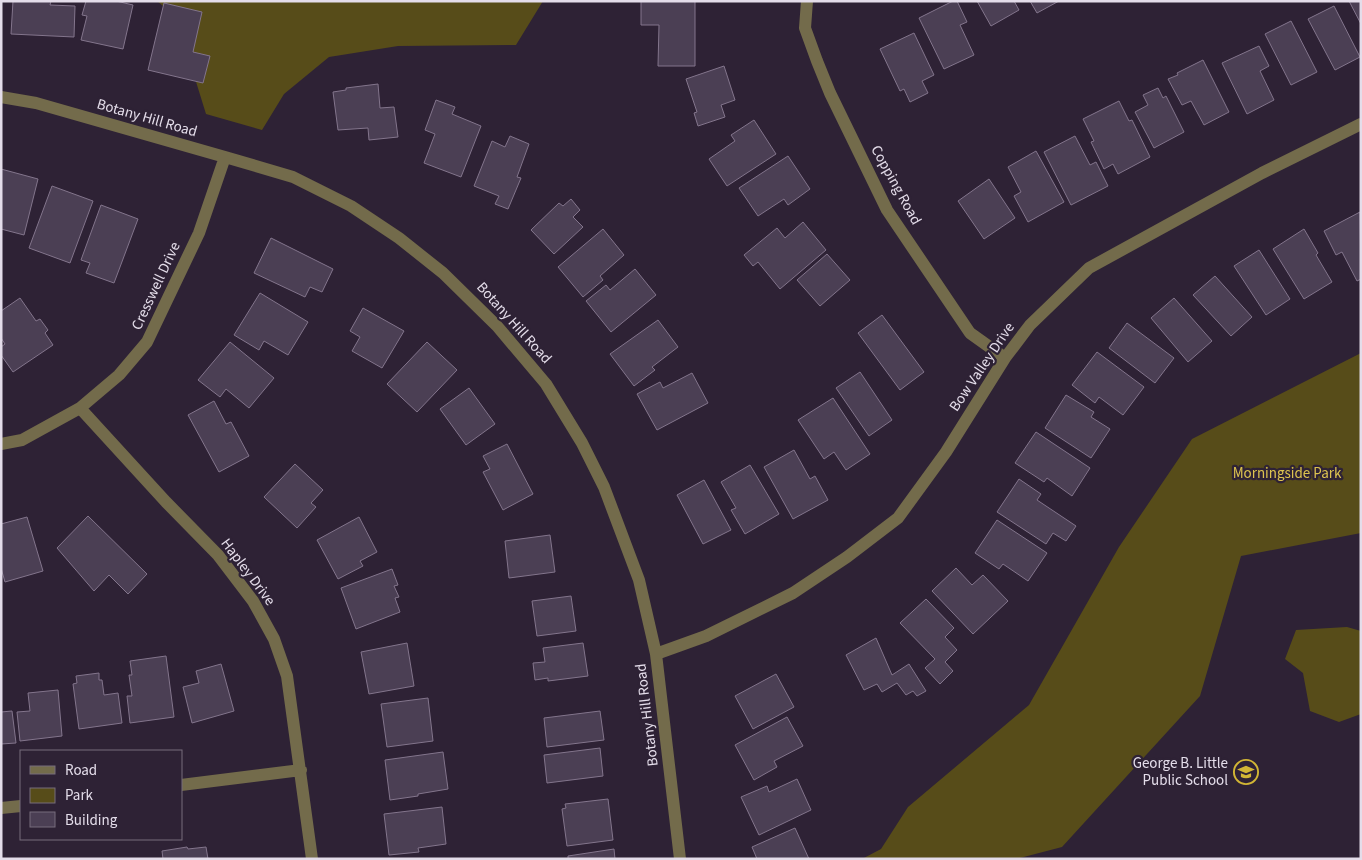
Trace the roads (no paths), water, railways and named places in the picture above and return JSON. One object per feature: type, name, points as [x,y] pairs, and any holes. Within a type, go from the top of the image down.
[{"type":"street","name":"Copping Road","points":[[807,1],[805,28],[817,61],[830,93],[887,210],[970,333],[1005,358]]},
{"type":"street","name":"Botany Hill Road","points":[[1,97],[36,103],[293,178],[351,206],[399,238],[443,273],[497,326],[546,384],[582,442],[604,487],[638,580],[656,654],[680,859]]},
{"type":"street","name":"Bow Valley Drive","points":[[656,654],[706,636],[792,593],[847,557],[898,518],[946,452],[1005,358],[1030,325],[1089,268],[1135,245],[1262,173],[1361,124]]},
{"type":"street","name":"Cresswell Drive","points":[[1,444],[22,440],[80,408],[119,375],[147,342],[199,232],[225,157]]},
{"type":"street","name":"Hapley Drive","points":[[80,408],[166,502],[218,555],[253,601],[274,639],[287,676],[312,859]]},
{"type":"street","points":[[182,785],[301,770]]},
{"type":"street","points":[[1,808],[20,806]]},
{"type":"place","name":"George B. Little Public School","points":[[1246,772]]},
{"type":"park label","name":"Morningside Park","points":[[1287,473]]}]
